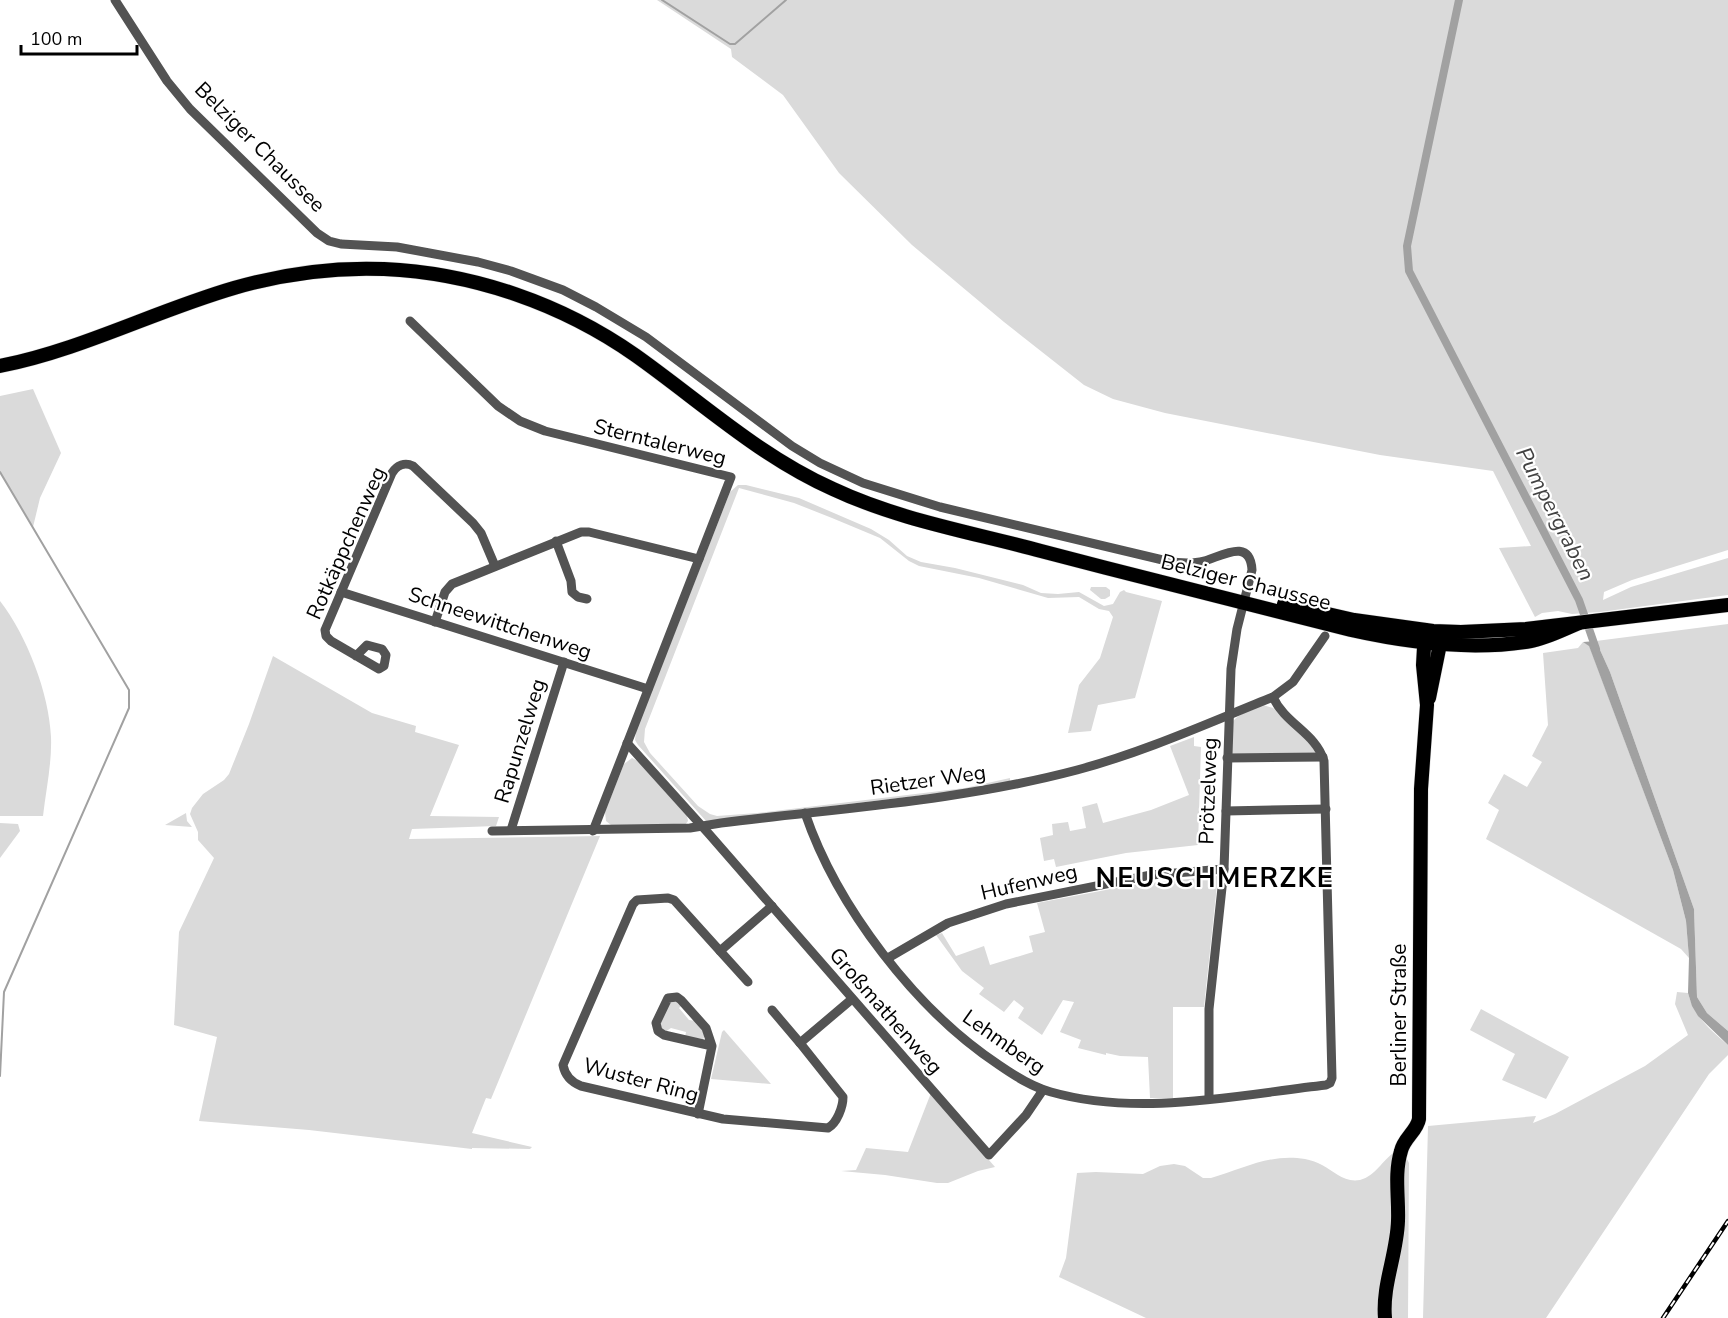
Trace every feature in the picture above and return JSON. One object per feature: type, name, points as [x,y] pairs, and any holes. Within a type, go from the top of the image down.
[{"type":"main road","name":"Belziger Chaussee","points":[[0,366],[69,348],[203,298],[269,279],[316,272],[365,269],[437,275],[473,282],[525,297],[586,325],[634,355],[731,428],[781,462],[835,490],[914,519],[1245,598],[1427,634],[1513,630],[1580,623]]},
{"type":"main road","points":[[1427,634],[1440,644],[1488,644],[1534,640],[1580,623],[1728,605]]},
{"type":"main road","name":"Berliner Straße","points":[[1385,1318],[1386,1287],[1398,1221],[1399,1157],[1405,1140],[1417,1127],[1419,1119],[1421,789],[1427,705],[1423,665],[1427,634]]},
{"type":"main road","name":"Berliner Straße","points":[[1427,705],[1433,687],[1440,644]]},
{"type":"street","name":"Belziger Chaussee","points":[[115,0],[167,81],[190,109],[317,233]]},
{"type":"street","name":"Prötzelweg","points":[[317,233],[329,241],[341,244],[397,247],[478,262],[512,271],[562,290],[646,337],[792,446],[843,475],[880,489],[940,507],[1167,561],[1198,562],[1234,550],[1243,552],[1251,564],[1233,649],[1230,684],[1224,869],[1209,1009],[1209,1099]]},
{"type":"street","name":"Sterntalerweg","points":[[410,321],[498,406],[528,425],[731,477],[592,831]]},
{"type":"street","name":"Rotkäppchenweg","points":[[356,656],[328,639],[325,633],[392,473],[399,466],[409,464],[416,468],[479,529],[495,566]]},
{"type":"street","points":[[435,621],[449,586],[585,531],[699,559]]},
{"type":"street","points":[[556,541],[571,581],[572,592],[578,597],[587,599]]},
{"type":"street","name":"Schneewittchenweg","points":[[341,592],[648,688]]},
{"type":"street","name":"Rietzer Weg","points":[[492,831],[678,829],[972,793],[1060,774],[1125,756],[1273,698],[1288,688],[1325,636]]},
{"type":"street","name":"Rapunzelweg","points":[[511,830],[564,662]]},
{"type":"street","points":[[1226,811],[1326,809],[1323,757],[1314,740],[1285,716],[1273,698]]},
{"type":"street","points":[[627,743],[701,826]]},
{"type":"street","points":[[1227,758],[1323,757]]},
{"type":"street","name":"Lehmberg","points":[[805,813],[812,834],[835,882],[888,958],[926,1004],[960,1036],[1012,1074],[1043,1090],[1078,1098],[1116,1102],[1163,1102],[1209,1099],[1330,1083],[1332,1066],[1326,809]]},
{"type":"street","name":"Großmathenweg","points":[[701,826],[989,1155],[1026,1115],[1043,1090]]},
{"type":"street","name":"Hufenweg","points":[[888,958],[948,923],[1006,904],[1145,876],[1224,869]]},
{"type":"street","name":"Wuster Ring","points":[[748,982],[674,900],[637,900],[633,904],[563,1065],[570,1080],[581,1086],[734,1121],[831,1127],[843,1104],[843,1097],[772,1010]]},
{"type":"street","points":[[720,951],[772,906]]},
{"type":"street","points":[[698,1114],[712,1046],[706,1028],[681,1000],[677,997],[668,998],[656,1023],[658,1031],[664,1035],[712,1046]]},
{"type":"street","points":[[800,1043],[852,999]]},
{"type":"shaded area","points":[[657,0],[1728,0],[1728,550],[1632,580],[1604,592],[1603,600],[1631,587],[1728,558],[1728,595],[1600,612],[1572,614],[1558,611],[1542,613],[1535,617],[1499,548],[1531,546],[1493,471],[1380,455],[1165,413],[1113,399],[1084,385],[912,245],[839,173],[783,95],[732,57],[731,49]]},
{"type":"shaded area","points":[[33,389],[61,453],[40,498],[33,527],[0,473],[0,396]]},
{"type":"shaded area","points":[[738,485],[799,498],[871,529],[889,540],[907,556],[921,562],[1023,585],[1041,593],[1079,592],[1104,606],[1113,604],[1120,592],[1124,590],[1162,601],[1135,698],[1098,705],[1091,731],[1068,733],[1079,685],[1100,658],[1113,617],[1109,611],[1099,609],[1079,597],[1048,598],[979,578],[919,566],[880,538],[794,503],[739,488],[645,729],[644,742],[650,753],[698,806],[717,816],[757,813],[965,788],[1010,778],[1010,782],[983,788],[706,821],[635,740],[636,731],[730,492]]},
{"type":"shaded area","points":[[1091,587],[1106,587],[1110,590],[1110,596],[1101,599],[1090,590]]},
{"type":"shaded area","points":[[0,601],[27,648],[46,702],[51,747],[43,816],[0,816]]},
{"type":"shaded area","points":[[1728,624],[1728,1031],[1707,1013],[1697,997],[1694,909],[1610,672],[1596,641]]},
{"type":"shaded area","points":[[1596,641],[1610,672],[1694,909],[1697,997],[1707,1013],[1728,1031],[1728,1045],[1698,1016],[1692,1006],[1688,993],[1689,958],[1686,921],[1673,870],[1589,646],[1583,642]]},
{"type":"shaded area","points":[[1583,642],[1589,645],[1673,870],[1686,921],[1689,958],[1681,949],[1486,839],[1499,810],[1488,803],[1504,774],[1527,787],[1542,762],[1532,756],[1548,725],[1543,653],[1578,648]]},
{"type":"shaded area","points":[[273,656],[372,713],[416,726],[415,732],[459,745],[430,816],[499,817],[496,826],[412,829],[409,839],[600,836],[491,1099],[486,1098],[472,1133],[532,1147],[530,1149],[472,1149],[309,1130],[199,1121],[217,1037],[174,1025],[179,932],[214,858],[198,840],[198,832],[190,814],[203,794],[229,774]]},
{"type":"shaded area","points":[[1263,705],[1273,708],[1311,742],[1317,753],[1230,756],[1230,734],[1233,722],[1242,714]]},
{"type":"shaded area","points":[[1194,737],[1194,746],[1201,747],[1198,845],[1126,853],[1056,867],[1054,859],[1044,861],[1040,838],[1053,835],[1052,824],[1068,822],[1070,831],[1086,828],[1082,807],[1097,803],[1103,823],[1151,810],[1189,795],[1170,746]]},
{"type":"shaded area","points":[[632,758],[638,761],[687,816],[688,821],[685,825],[611,825],[606,821],[605,812],[624,764]]},
{"type":"shaded area","points":[[186,813],[187,821],[192,827],[165,825]]},
{"type":"shaded area","points":[[0,823],[18,824],[20,831],[0,858]]},
{"type":"shaded area","points":[[1218,876],[1204,1007],[1173,1007],[1173,1098],[1150,1098],[1148,1057],[1106,1053],[1106,1055],[1078,1048],[1081,1040],[1060,1032],[1074,1002],[1063,1000],[1042,1035],[1018,1018],[1024,1008],[1014,1000],[1004,1012],[979,994],[984,988],[962,971],[936,935],[942,933],[956,956],[984,946],[990,965],[1033,952],[1029,936],[1045,932],[1037,903],[1132,885]]},
{"type":"shaded area","points":[[1677,992],[1688,993],[1699,1016],[1728,1045],[1728,1055],[1709,1074],[1546,1318],[1423,1318],[1428,1126],[1536,1116],[1533,1123],[1555,1114],[1645,1066],[1688,1035],[1675,1004]]},
{"type":"shaded area","points":[[675,1000],[682,1005],[679,1008],[689,1020],[696,1021],[705,1032],[703,1039],[685,1037],[686,1032],[671,1028],[665,1032],[659,1026],[667,1004]]},
{"type":"shaded area","points":[[1481,1009],[1569,1057],[1546,1099],[1502,1080],[1515,1054],[1470,1030]]},
{"type":"shaded area","points":[[724,1030],[771,1084],[711,1079]]},
{"type":"shaded area","points":[[931,1093],[995,1167],[948,1183],[841,1171],[856,1170],[866,1148],[908,1152]]},
{"type":"shaded area","points":[[1395,1152],[1405,1155],[1409,1163],[1408,1318],[1146,1318],[1059,1277],[1066,1258],[1077,1173],[1143,1174],[1160,1166],[1174,1164],[1185,1166],[1203,1178],[1211,1178],[1268,1160],[1292,1158],[1316,1162],[1344,1178],[1360,1180],[1375,1171]]},
{"type":"waterway","points":[[662,0],[730,44],[735,44],[786,0]]},
{"type":"waterway","name":"Pumpergraben","points":[[1459,0],[1407,246],[1409,271],[1579,600],[1596,649]]},
{"type":"waterway","points":[[0,472],[129,690],[129,708],[4,992],[0,1076]]},
{"type":"railway","points":[[1663,1318],[1728,1221]]},
{"type":"district","name":"NEUSCHMERZKE","points":[[1215,878]]}]
